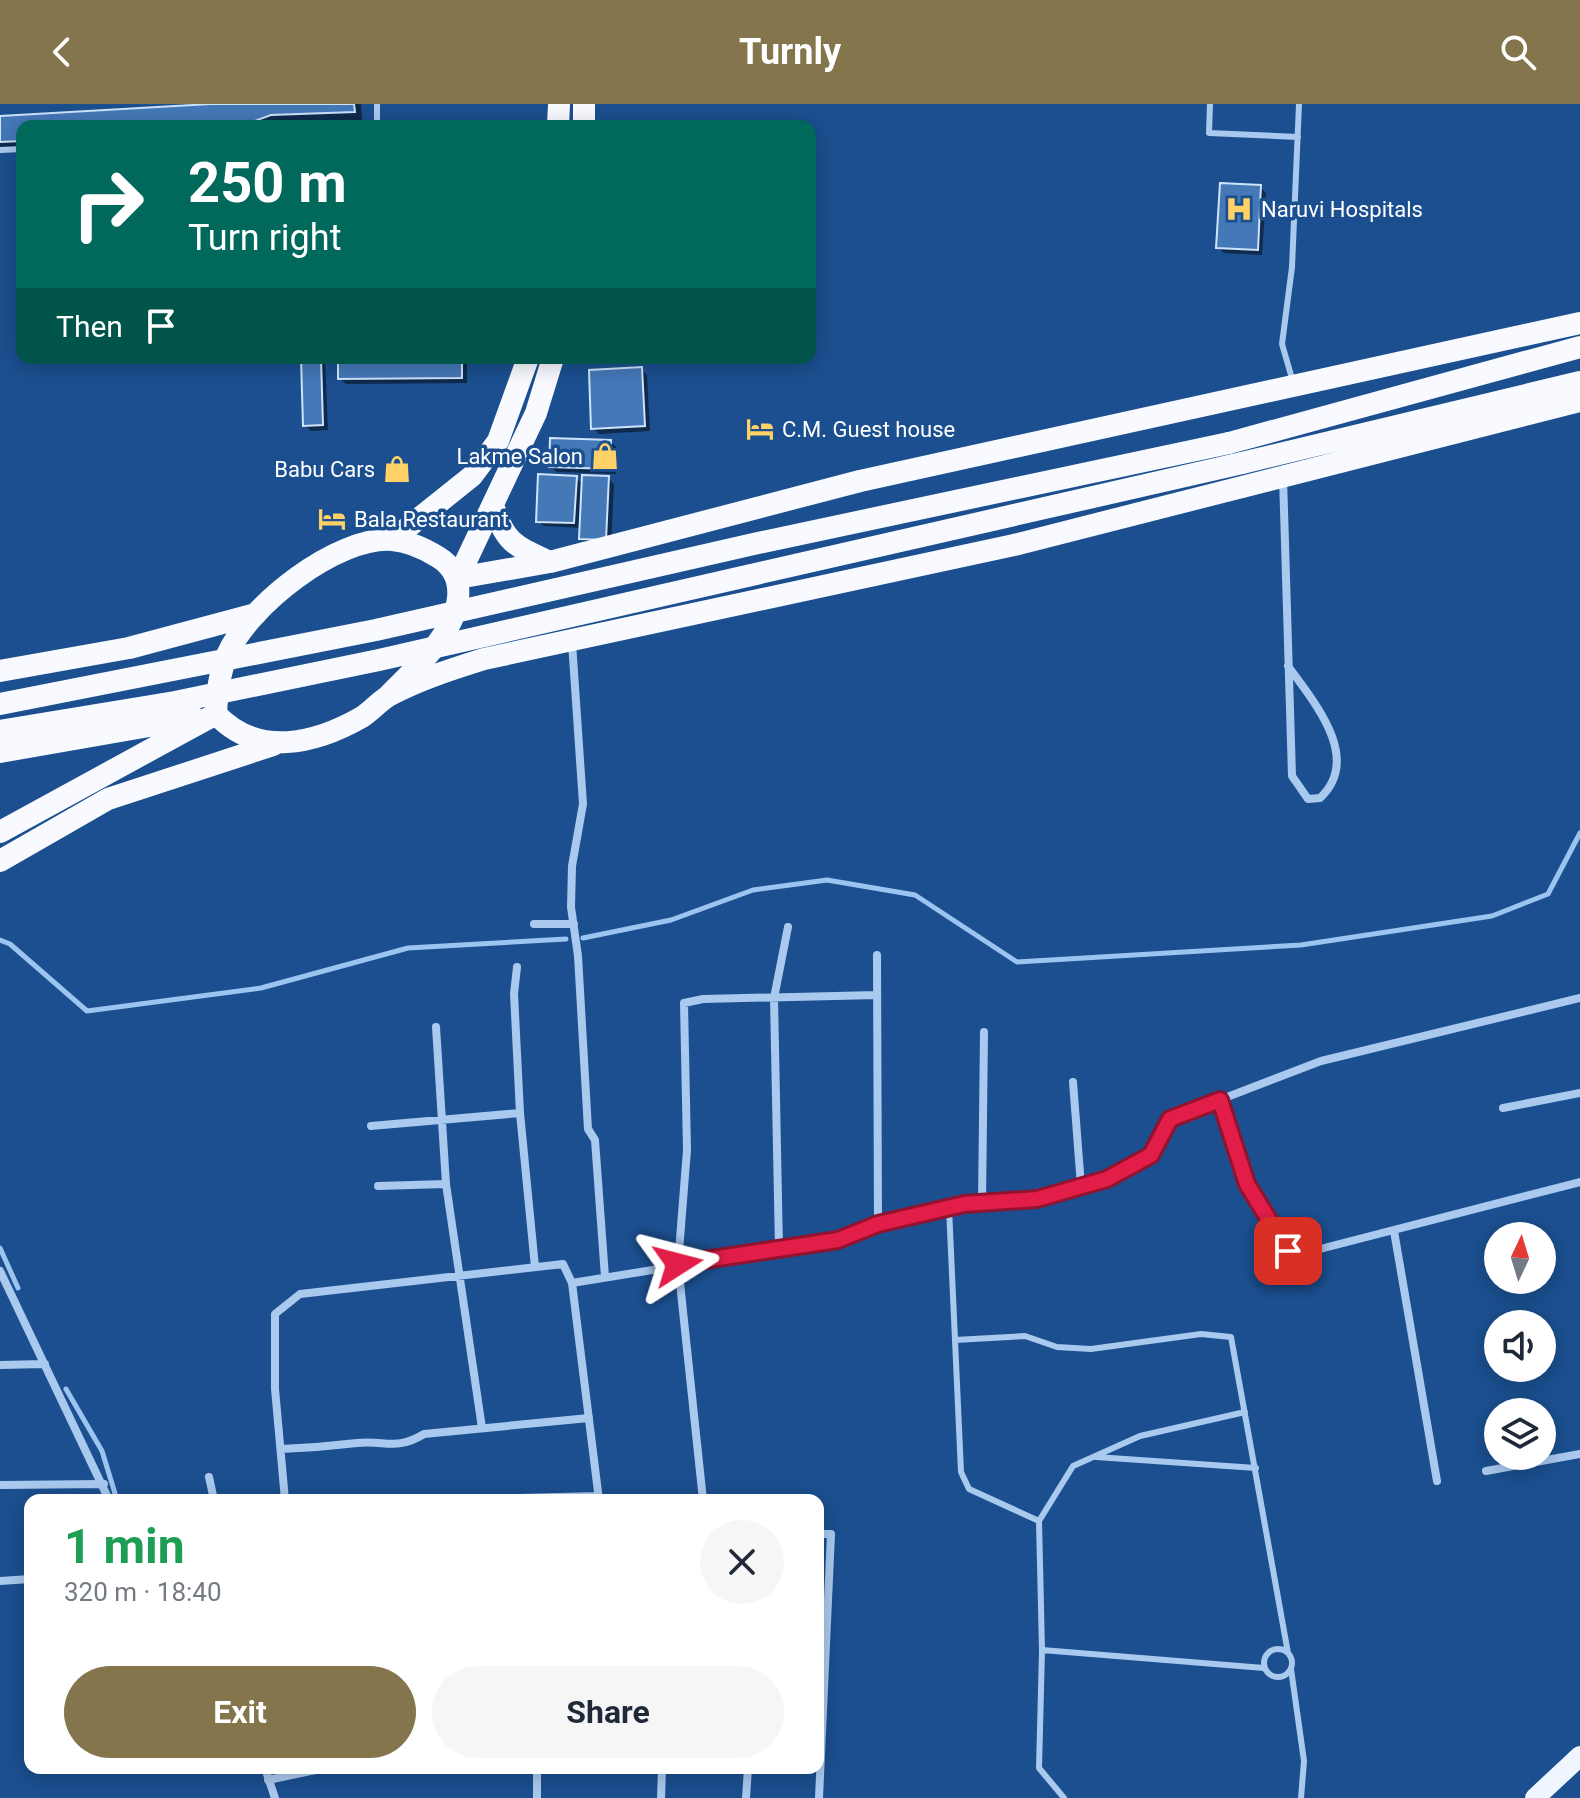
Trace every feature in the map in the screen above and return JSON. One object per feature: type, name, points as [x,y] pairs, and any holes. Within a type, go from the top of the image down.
[{"type":"highway","points":[[458,578],[550,562],[860,481],[1580,323]]},
{"type":"highway","points":[[0,704],[376,630],[758,543],[1229,443],[1580,347]]},
{"type":"highway","points":[[392,540],[472,476],[498,441],[526,364]]},
{"type":"highway","points":[[0,861],[108,799],[274,744],[319,736],[364,716],[388,696],[423,660],[449,623],[458,599],[458,578],[536,413],[551,364]]},
{"type":"highway","points":[[0,731],[175,702],[363,663],[1044,511],[1580,382]]},
{"type":"highway","points":[[388,696],[439,673],[484,659],[1014,545],[1580,401]]},
{"type":"highway","points":[[493,505],[500,529],[509,540],[550,562]]},
{"type":"highway","points":[[274,744],[230,730],[216,714],[218,684],[228,653],[257,614],[299,576],[329,557],[360,545],[392,540],[426,550],[445,562],[458,578]]},
{"type":"highway","points":[[0,671],[129,648],[257,614]]},
{"type":"highway","points":[[0,664],[57,661]]},
{"type":"highway","points":[[0,752],[216,714]]},
{"type":"highway","points":[[0,832],[216,714]]},
{"type":"main road","points":[[1535,1798],[1580,1756]]},
{"type":"street","points":[[1283,476],[1288,666],[1292,776],[1298,790],[1308,799],[1320,798],[1331,788],[1336,767],[1330,727],[1288,666]]},
{"type":"street","points":[[571,638],[583,804],[572,866],[574,924],[588,1129],[595,1140],[605,1277]]},
{"type":"street","points":[[534,924],[574,924]]},
{"type":"street","points":[[779,1249],[774,998],[788,927]]},
{"type":"street","points":[[877,955],[878,1224]]},
{"type":"street","points":[[517,967],[514,994],[520,1113],[535,1267]]},
{"type":"street","points":[[702,1494],[678,1264],[687,1150],[684,1003],[703,999],[877,995]]},
{"type":"street","points":[[572,1283],[838,1240],[878,1224],[949,1208],[1037,1199],[1107,1179],[1151,1155],[1170,1119],[1321,1061],[1580,998]]},
{"type":"street","points":[[436,1027],[446,1184],[457,1276],[482,1428]]},
{"type":"street","points":[[982,1203],[984,1032]]},
{"type":"street","points":[[1073,1082],[1081,1186]]},
{"type":"street","points":[[1503,1108],[1580,1093]]},
{"type":"street","points":[[1220,1100],[1247,1184],[1288,1251],[1320,1249],[1580,1182]]},
{"type":"street","points":[[371,1126],[520,1113]]},
{"type":"street","points":[[378,1186],[446,1184]]},
{"type":"street","points":[[1394,1231],[1437,1481]]},
{"type":"street","points":[[285,1494],[275,1389],[275,1314],[300,1294],[563,1264],[572,1283],[598,1494]]},
{"type":"street","points":[[1,1274],[107,1494]]},
{"type":"street","points":[[0,1365],[45,1364]]},
{"type":"street","points":[[281,1449],[343,1448],[356,1443],[405,1445],[424,1434],[589,1418]]},
{"type":"street","points":[[1486,1471],[1580,1454]]},
{"type":"street","points":[[209,1477],[213,1494]]},
{"type":"street","points":[[0,1485],[104,1484]]},
{"type":"street","points":[[824,1534],[831,1534],[824,1688]]},
{"type":"street","points":[[0,1581],[24,1579]]},
{"type":"street","points":[[266,1774],[275,1798]]},
{"type":"street","points":[[268,1780],[296,1774]]},
{"type":"street","points":[[537,1774],[537,1798]]},
{"type":"street","points":[[661,1798],[662,1774]]},
{"type":"street","points":[[746,1798],[748,1774]]},
{"type":"street","points":[[819,1798],[820,1774]]},
{"type":"lane","points":[[1210,104],[1209,133],[1298,137]]},
{"type":"lane","points":[[1294,386],[1282,344],[1292,267],[1299,104]]},
{"type":"lane","points":[[949,1208],[961,1472],[969,1489],[1039,1521]]},
{"type":"lane","points":[[955,1340],[1025,1336],[1057,1347],[1091,1349],[1201,1334],[1231,1337],[1291,1669],[1304,1761],[1301,1798]]},
{"type":"lane","points":[[1064,1798],[1039,1768],[1042,1650],[1039,1521],[1073,1466],[1140,1436],[1245,1412]]},
{"type":"lane","points":[[1093,1456],[1256,1468]]},
{"type":"lane","points":[[1264,1668],[1265,1658],[1271,1651],[1280,1649],[1288,1653]]},
{"type":"lane","points":[[1042,1650],[1264,1668],[1270,1675],[1279,1678],[1291,1669]]},
{"type":"building","points":[[210,104],[354,104],[355,112],[271,115],[257,120],[16,120],[16,141],[0,142],[0,116]]},
{"type":"building","points":[[1220,183],[1261,185],[1258,250],[1216,248]]},
{"type":"building","points":[[301,364],[321,364],[323,425],[303,426]]},
{"type":"building","points":[[338,364],[462,364],[462,378],[338,379]]},
{"type":"building","points":[[642,367],[645,426],[591,429],[589,370]]},
{"type":"building","points":[[550,438],[611,440],[611,469],[549,467]]},
{"type":"building","points":[[538,474],[577,476],[574,523],[536,522]]},
{"type":"building","points":[[582,475],[609,476],[606,540],[579,539]]},
{"type":"waterway","points":[[583,938],[671,920],[753,890],[827,880],[915,895],[1017,962],[1301,945],[1492,916],[1548,894],[1580,833]]},
{"type":"waterway","points":[[0,940],[10,944],[87,1011],[261,988],[408,948],[566,939]]},
{"type":"waterway","points":[[0,1248],[18,1288]]},
{"type":"waterway","points":[[66,1389],[102,1451],[115,1494]]},
{"type":"place","name":"Naruvi Hospitals","points":[[1239,209]]},
{"type":"place","name":"C.M. Guest house","points":[[760,429]]},
{"type":"place","name":"Lakme Salon","points":[[605,456]]},
{"type":"place","name":"Babu Cars","points":[[397,469]]},
{"type":"place","name":"Bala Restaurant","points":[[332,519]]},
{"type":"route","points":[[678,1264],[838,1240],[878,1224],[964,1204],[1037,1199],[1107,1179],[1151,1155],[1170,1119],[1220,1100],[1247,1184],[1288,1251]]}]
